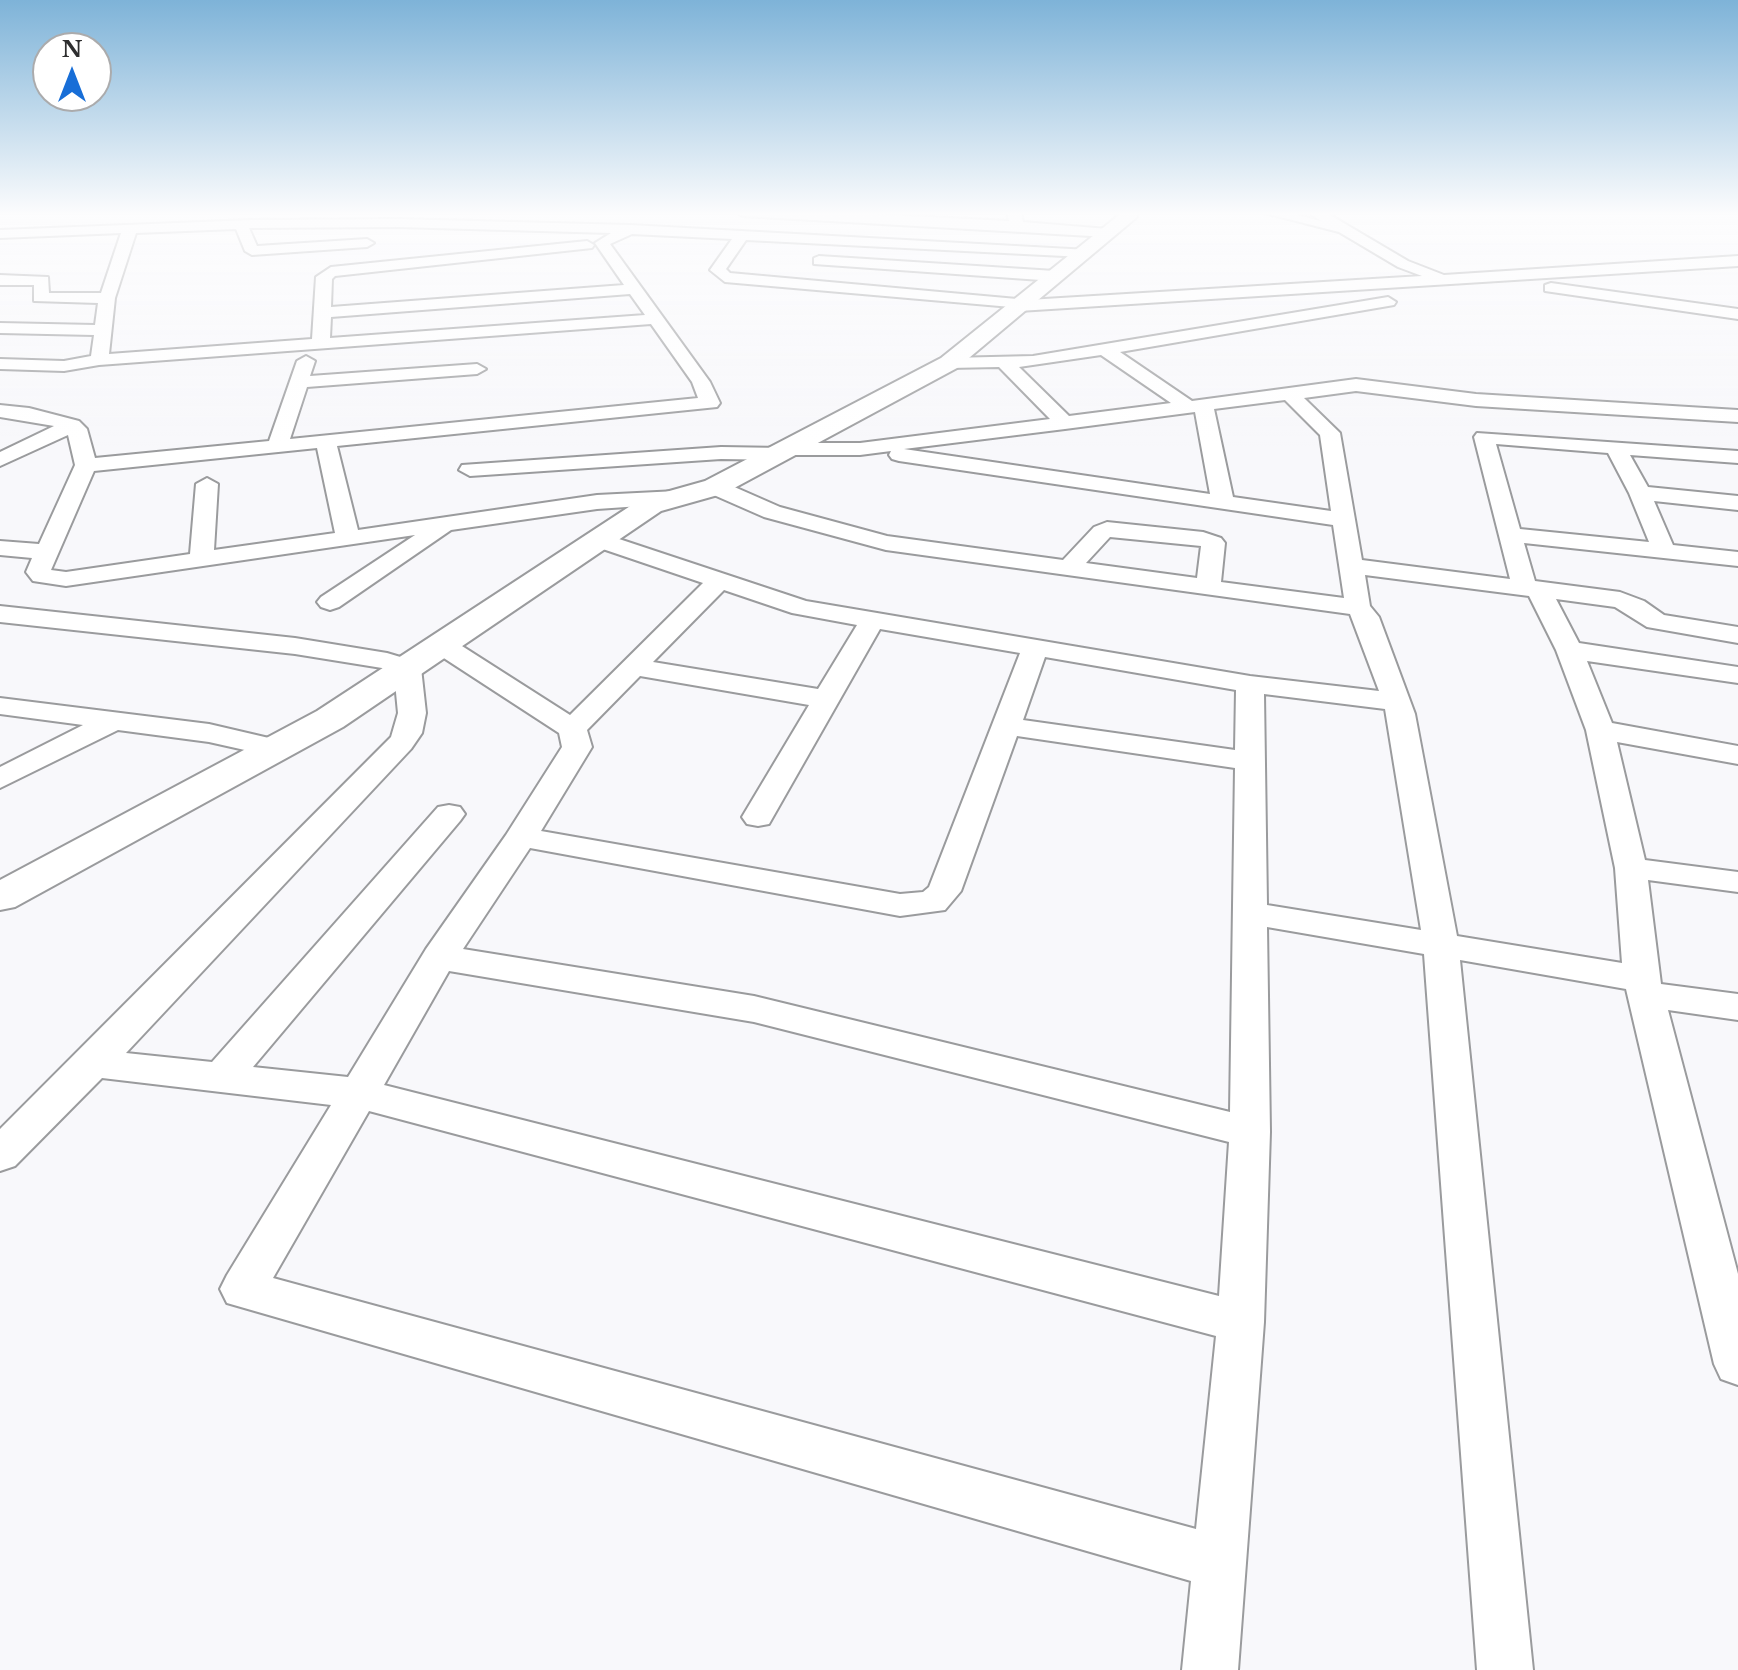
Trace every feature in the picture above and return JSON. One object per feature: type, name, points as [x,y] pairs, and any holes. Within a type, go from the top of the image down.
[{"type":"street","points":[[44,290],[40,298],[107,298]]},
{"type":"street","points":[[99,360],[107,290]]},
{"type":"street","points":[[277,447],[299,382],[317,343],[323,290]]},
{"type":"street","points":[[322,313],[399,290]]},
{"type":"street","points":[[86,465],[710,403],[701,382],[636,290]]},
{"type":"street","points":[[860,290],[1021,304],[1275,290]]},
{"type":"street","points":[[902,294],[906,290]]},
{"type":"street","points":[[0,897],[330,719],[651,505],[715,487],[949,363],[1038,290]]},
{"type":"street","points":[[949,363],[1033,361],[1462,290]]},
{"type":"street","points":[[1566,290],[1738,314]]},
{"type":"street","points":[[0,364],[64,366],[99,360],[656,319]]},
{"type":"street","points":[[0,328],[103,330]]},
{"type":"street","points":[[1105,350],[1196,406],[1223,502]]},
{"type":"street","points":[[1004,362],[1065,423]]},
{"type":"street","points":[[299,382],[477,369]]},
{"type":"street","points":[[470,470],[721,453],[860,449],[1345,385],[1462,399],[1738,416]]},
{"type":"street","points":[[1589,386],[1603,408],[1664,551]]},
{"type":"street","points":[[1289,394],[1330,433],[1358,608],[1366,617],[1397,702],[1441,943],[1505,1670]]},
{"type":"street","points":[[1462,399],[1484,437],[1511,535],[1531,587],[1569,650],[1600,730],[1631,868],[1643,986],[1738,1364]]},
{"type":"street","points":[[0,411],[29,414],[77,429],[86,465],[38,572],[42,576],[66,579],[597,502],[677,498]]},
{"type":"street","points":[[0,460],[72,425]]},
{"type":"street","points":[[464,428],[476,519]]},
{"type":"street","points":[[1484,437],[1738,457]]},
{"type":"street","points":[[326,442],[348,538]]},
{"type":"street","points":[[860,449],[1344,520]]},
{"type":"street","points":[[202,559],[207,484]]},
{"type":"street","points":[[715,487],[772,512],[886,543],[1358,608]]},
{"type":"street","points":[[1640,493],[1738,503]]},
{"type":"street","points":[[330,602],[449,523]]},
{"type":"street","points":[[1069,568],[1107,529],[1203,539],[1213,543],[1208,588]]},
{"type":"street","points":[[1511,535],[1738,559]]},
{"type":"street","points":[[599,540],[801,608],[1250,684],[1397,702]]},
{"type":"street","points":[[0,548],[47,552]]},
{"type":"street","points":[[1352,566],[1620,600],[1635,606],[1656,622],[1738,635]]},
{"type":"street","points":[[39,618],[66,579]]},
{"type":"street","points":[[572,729],[719,581]]},
{"type":"street","points":[[0,614],[295,646],[387,661],[407,668]]},
{"type":"street","points":[[758,817],[873,619]]},
{"type":"street","points":[[442,645],[572,729],[577,747],[521,837],[439,957],[243,1289],[1218,1562]]},
{"type":"street","points":[[521,837],[900,905],[933,902],[944,891],[1036,646]]},
{"type":"street","points":[[1569,650],[1738,675]]},
{"type":"street","points":[[633,667],[826,699]]},
{"type":"street","points":[[0,1155],[93,1063],[401,743],[412,722],[407,668]]},
{"type":"street","points":[[1210,1670],[1241,1322],[1250,1132],[1250,684]]},
{"type":"street","points":[[0,706],[209,733],[276,748]]},
{"type":"street","points":[[0,779],[113,721]]},
{"type":"street","points":[[1006,726],[1250,761]]},
{"type":"street","points":[[1600,730],[1738,755]]},
{"type":"street","points":[[221,1078],[449,814]]},
{"type":"street","points":[[1631,868],[1738,882]]},
{"type":"street","points":[[1250,913],[1441,943],[1738,1007]]},
{"type":"street","points":[[439,957],[754,1009],[1250,1132]]},
{"type":"street","points":[[93,1063],[357,1093],[1241,1322]]}]
